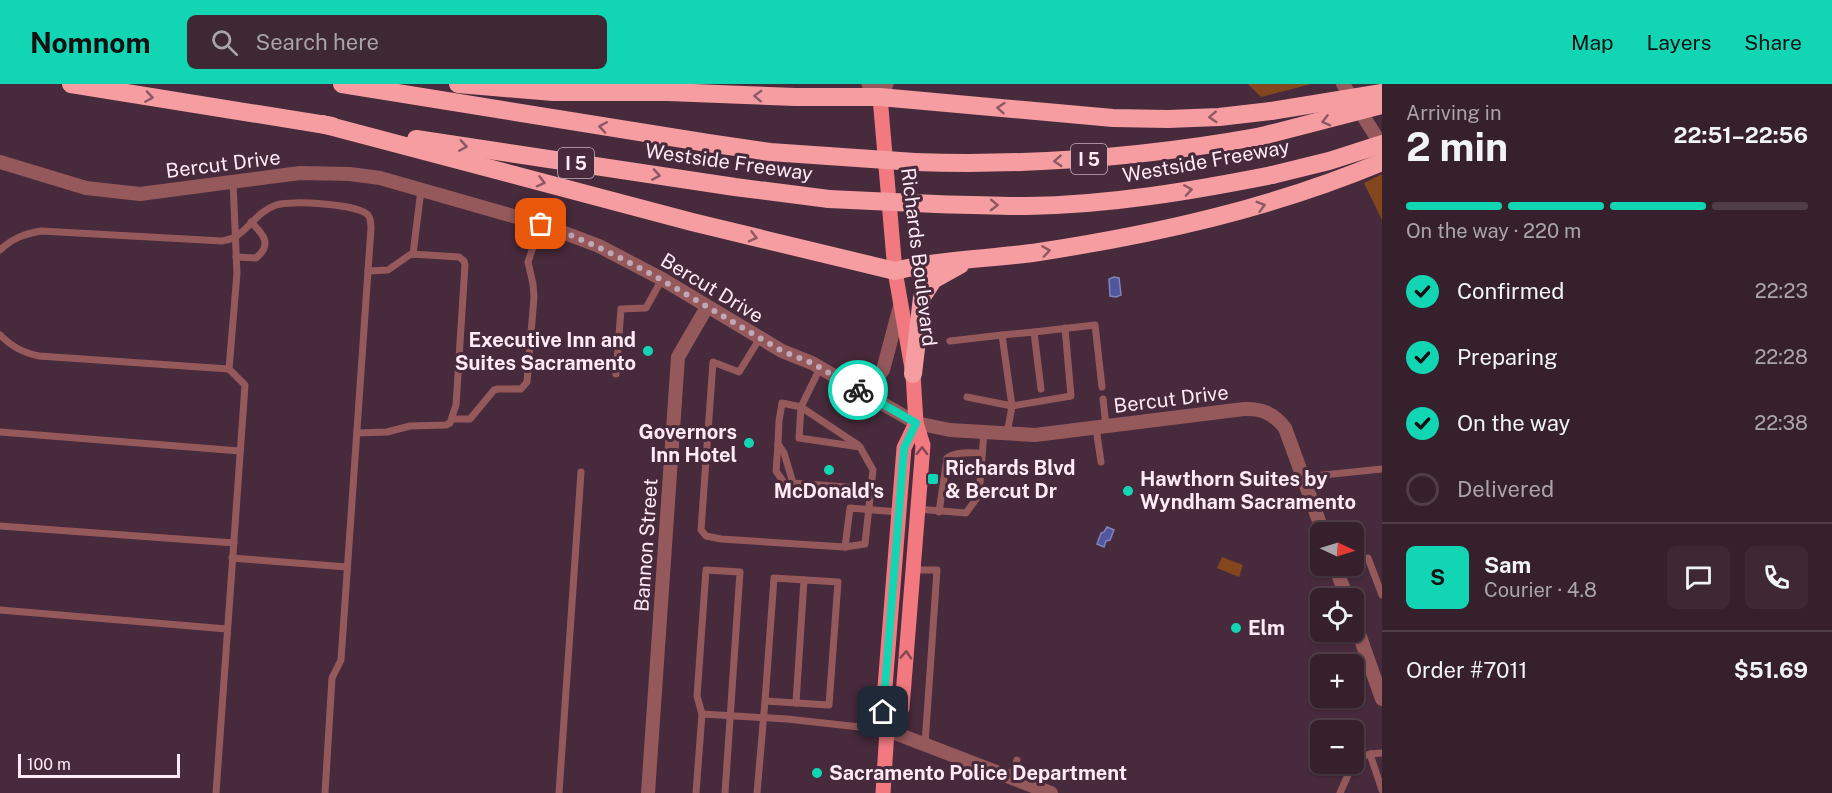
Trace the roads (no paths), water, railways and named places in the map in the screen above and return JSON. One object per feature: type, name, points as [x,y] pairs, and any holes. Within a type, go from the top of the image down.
[{"type":"highway","name":"Westside Freeway","points":[[70,84],[735,187],[829,199],[936,204],[1029,206],[1153,196],[1272,175],[1382,145]]},
{"type":"highway","name":"Westside Freeway","points":[[342,84],[770,152],[971,164],[1079,160],[1207,146],[1262,136],[1382,105]]},
{"type":"highway","points":[[458,84],[553,92],[668,92],[795,97],[878,88],[1113,118],[1168,119],[1219,117],[1271,111],[1382,93]]},
{"type":"highway","points":[[795,97],[826,89],[832,84]]},
{"type":"highway","points":[[322,124],[692,222],[895,271],[924,264],[1039,252],[1174,228],[1318,188],[1382,162]]},
{"type":"highway","points":[[913,374],[922,297],[927,286],[941,274],[967,261]]},
{"type":"main road","name":"Richards Boulevard","points":[[878,88],[895,271],[913,374],[916,423],[923,444],[902,708],[887,730]]},
{"type":"main road","name":"Richards Boulevard","points":[[883,793],[887,730],[883,712],[898,512],[904,448],[916,423]]},
{"type":"street","points":[[1342,84],[1382,145]]},
{"type":"street","name":"Bercut Drive","points":[[0,162],[86,188],[140,194],[300,173],[330,173],[380,178],[541,224],[599,246],[662,279],[782,351],[824,370],[916,423],[950,430],[1035,435],[1244,409],[1260,410],[1274,416],[1285,428],[1320,522]]},
{"type":"street","points":[[824,370],[861,382],[878,376],[886,364],[900,304]]},
{"type":"street","name":"Bannon Street","points":[[648,793],[678,357],[707,307]]},
{"type":"street","points":[[1362,642],[1382,699]]},
{"type":"street","points":[[887,730],[1051,793]]},
{"type":"lane","points":[[229,369],[237,273],[233,182]]},
{"type":"lane","points":[[413,254],[421,190]]},
{"type":"lane","points":[[0,250],[22,235],[41,231],[222,241],[236,237],[251,222],[277,205],[302,203],[358,208],[368,214],[371,220],[368,271],[341,660],[332,678],[325,793]]},
{"type":"lane","points":[[236,257],[256,258],[263,252],[265,244],[263,234],[251,222]]},
{"type":"lane","points":[[452,418],[470,419],[494,390],[498,388],[521,389],[527,382],[534,297],[528,262],[541,224]]},
{"type":"lane","points":[[357,433],[387,432],[410,426],[446,425],[452,418],[456,405],[465,265],[459,257],[413,254],[403,258],[388,270],[368,271]]},
{"type":"lane","points":[[616,374],[621,309],[646,308],[662,279]]},
{"type":"lane","points":[[950,341],[1095,325],[1102,387]]},
{"type":"lane","points":[[967,397],[1012,406],[1071,396],[1065,328]]},
{"type":"lane","points":[[1034,332],[1041,388]]},
{"type":"lane","points":[[0,335],[12,347],[39,356],[229,369],[245,385],[216,793]]},
{"type":"lane","points":[[1002,335],[1012,406],[1007,434]]},
{"type":"lane","points":[[760,338],[739,372],[713,362],[701,530],[706,536],[721,539],[845,547],[865,544],[869,509],[873,470],[860,447],[801,407],[782,403],[778,421],[776,471],[785,484],[871,489]]},
{"type":"lane","points":[[824,370],[801,407],[799,438],[860,447]]},
{"type":"lane","points":[[1101,462],[1103,399]]},
{"type":"lane","points":[[0,432],[240,451]]},
{"type":"lane","points":[[917,509],[966,513],[979,495],[984,432]]},
{"type":"lane","points":[[778,444],[784,453],[793,483]]},
{"type":"lane","points":[[939,512],[947,458],[961,453],[982,453]]},
{"type":"lane","points":[[1304,477],[1382,469]]},
{"type":"lane","points":[[559,793],[581,472]]},
{"type":"lane","points":[[845,547],[850,508],[898,512]]},
{"type":"lane","points":[[0,526],[234,543]]},
{"type":"lane","points":[[232,558],[347,567]]},
{"type":"lane","points":[[1364,559],[1368,558],[1382,596]]},
{"type":"lane","points":[[696,793],[702,714],[697,696],[706,570],[740,572],[724,793]]},
{"type":"lane","points":[[912,570],[937,570],[925,744]]},
{"type":"lane","points":[[757,793],[774,578],[838,582],[830,705],[765,701]]},
{"type":"lane","points":[[796,703],[804,580]]},
{"type":"lane","points":[[0,610],[227,629]]},
{"type":"lane","points":[[702,714],[763,717],[887,730]]},
{"type":"lane","points":[[1340,793],[1355,759],[1382,753]]},
{"type":"lane","points":[[1370,754],[1382,790]]},
{"type":"lane","points":[[1011,777],[1017,760]]},
{"type":"water","points":[[1119,278],[1121,295],[1116,297],[1110,296],[1109,279]]},
{"type":"water","points":[[1107,527],[1114,530],[1104,547],[1097,544],[1101,533]]},
{"type":"place","name":"Executive Inn and Suites Sacramento","points":[[648,351]]},
{"type":"place","name":"Governors Inn Hotel","points":[[749,443]]},
{"type":"place","name":"McDonald's","points":[[829,470]]},
{"type":"place","name":"Richards Blvd & Bercut Dr","points":[[933,479]]},
{"type":"place","name":"Hawthorn Suites by Wyndham Sacramento","points":[[1128,491]]},
{"type":"place","name":"Elm","points":[[1236,628]]},
{"type":"place","name":"Sacramento Police Department","points":[[817,773]]}]
